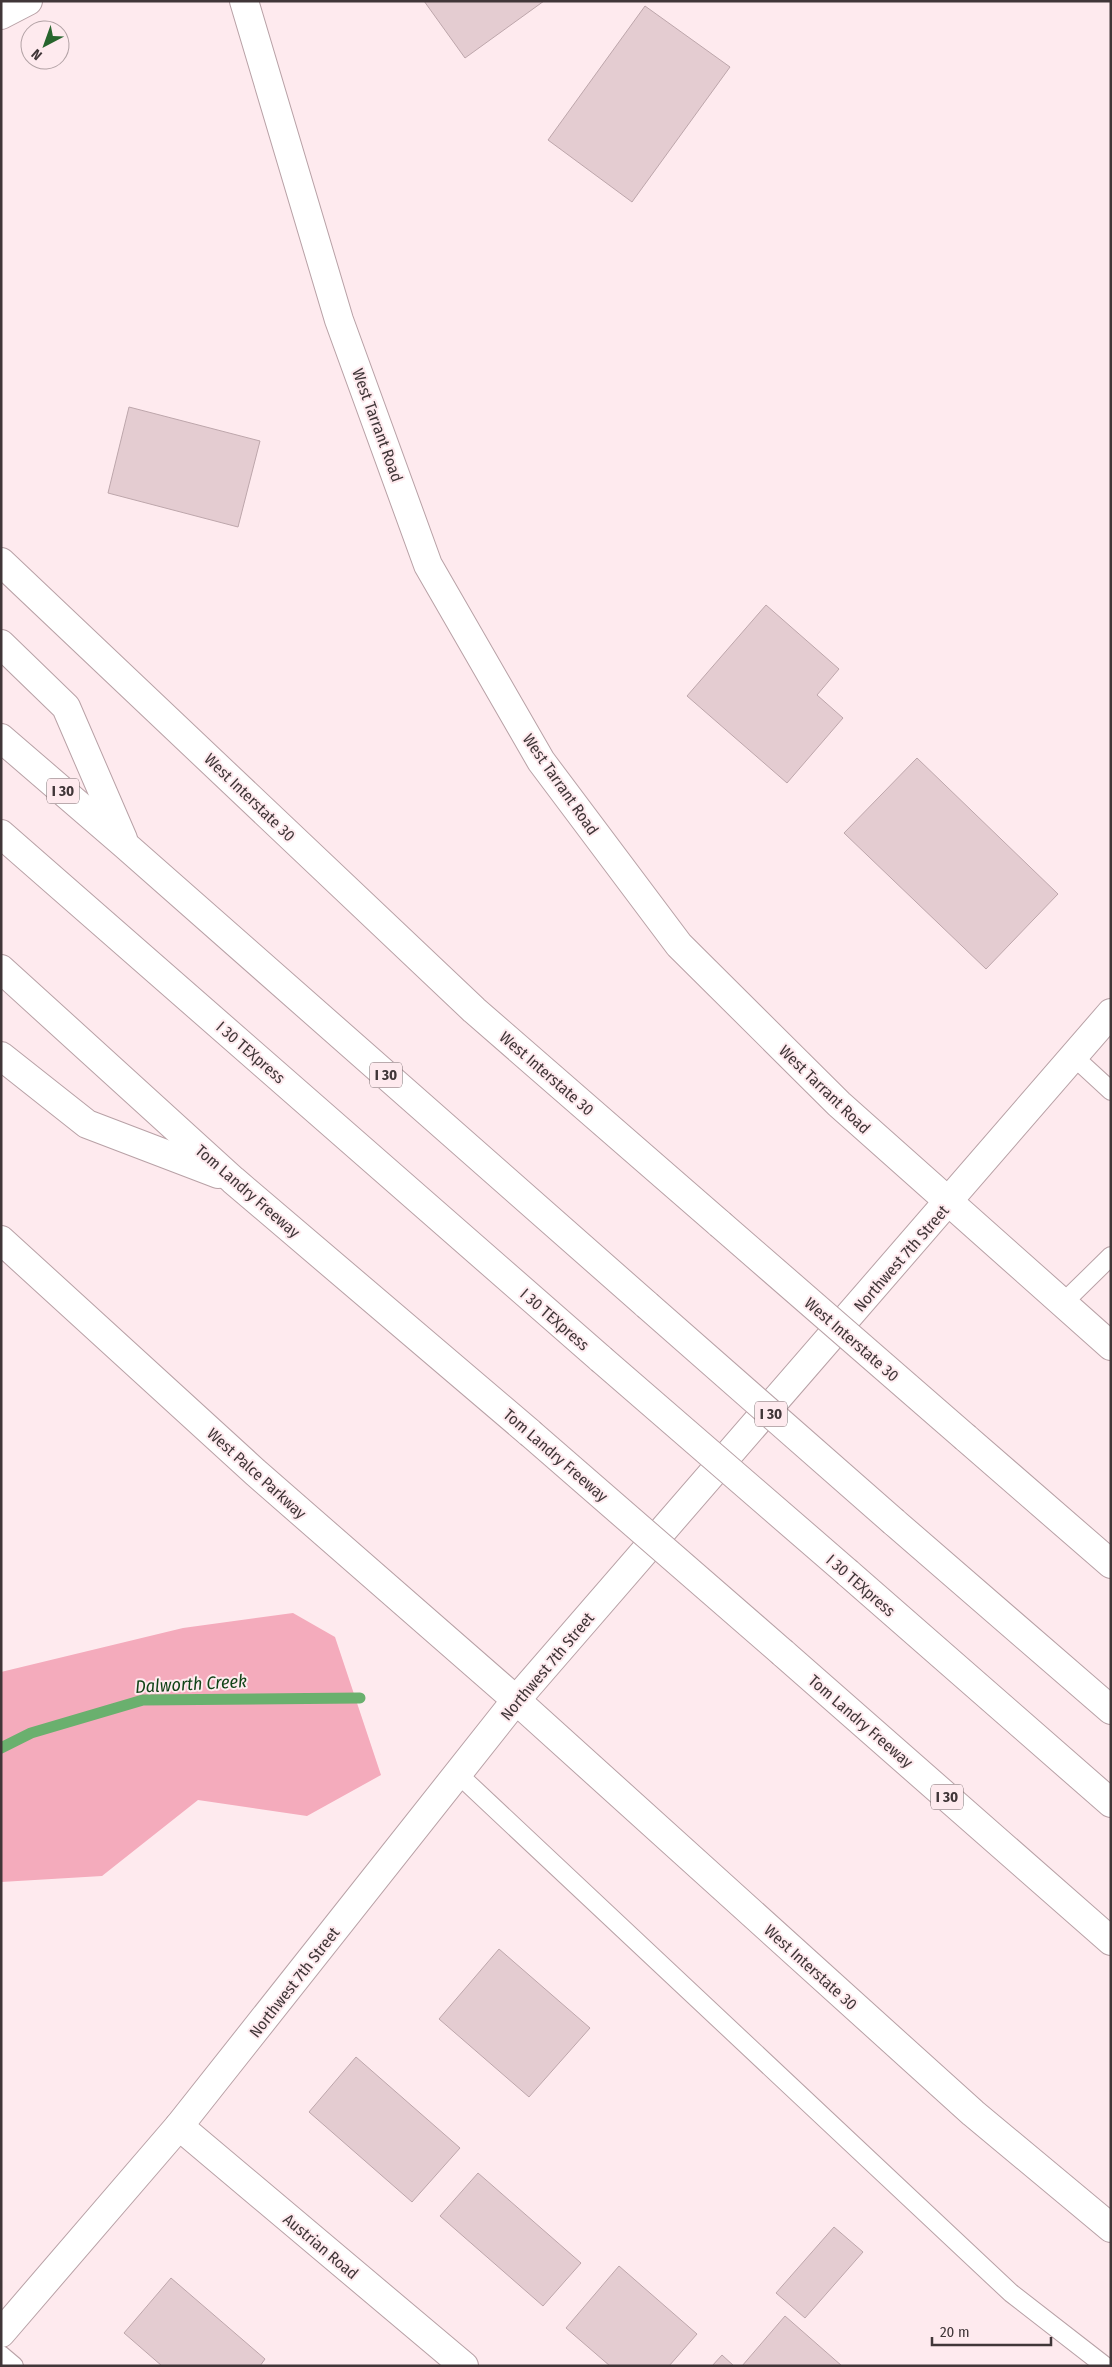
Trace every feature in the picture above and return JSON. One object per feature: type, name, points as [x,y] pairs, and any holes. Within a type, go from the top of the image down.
[{"type":"main road","points":[[1,15],[28,1]]},
{"type":"main road","name":"West Tarrant Road","points":[[244,1],[339,320],[428,566],[541,762],[679,945],[839,1104],[1111,1346]]},
{"type":"main road","name":"West Interstate 30","points":[[1,562],[474,1010],[1111,1564]]},
{"type":"main road","points":[[1,644],[66,707],[125,845]]},
{"type":"main road","name":"I 30","points":[[1,738],[894,1522],[1111,1710]]},
{"type":"main road","name":"I 30 TEXpress","points":[[1,834],[1111,1803]]},
{"type":"main road","name":"Tom Landry Freeway","points":[[1,969],[233,1180],[530,1433],[1111,1941]]},
{"type":"main road","name":"Northwest 7th Street","points":[[1,2334],[179,2126],[516,1700],[1111,1013]]},
{"type":"main road","points":[[1,1056],[87,1124],[233,1180]]},
{"type":"main road","name":"West Palce Parkway","points":[[1,1240],[255,1472],[516,1700]]},
{"type":"main road","name":"West Interstate 30","points":[[516,1700],[973,2113],[1111,2228]]},
{"type":"main road","name":"Austrian Road","points":[[179,2126],[464,2366]]},
{"type":"lane","points":[[1073,1056],[1111,1091]]},
{"type":"lane","points":[[1062,1304],[1111,1256]]},
{"type":"lane","points":[[458,1774],[1011,2293],[1105,2366]]},
{"type":"lane","points":[[1,2355],[14,2366]]},
{"type":"shaded area","points":[[293,1613],[335,1637],[381,1775],[307,1816],[198,1800],[102,1876],[1,1882],[1,1672],[183,1628]]},
{"type":"building","points":[[424,1],[544,1],[465,58]]},
{"type":"building","points":[[645,6],[730,67],[632,202],[548,140]]},
{"type":"building","points":[[129,407],[260,441],[238,527],[108,493]]},
{"type":"building","points":[[766,605],[839,669],[817,695],[843,718],[787,783],[687,696]]},
{"type":"building","points":[[917,758],[1058,894],[986,969],[844,833]]},
{"type":"building","points":[[499,1949],[590,2028],[529,2097],[439,2019]]},
{"type":"building","points":[[356,2057],[460,2148],[412,2202],[309,2112]]},
{"type":"building","points":[[478,2173],[581,2263],[543,2306],[440,2216]]},
{"type":"building","points":[[834,2227],[863,2252],[805,2318],[776,2293]]},
{"type":"building","points":[[619,2266],[697,2334],[669,2366],[610,2366],[566,2328]]},
{"type":"building","points":[[171,2278],[265,2359],[260,2366],[162,2366],[124,2333]]},
{"type":"building","points":[[785,2316],[842,2366],[742,2366]]},
{"type":"building","points":[[722,2355],[734,2366],[712,2366]]},
{"type":"waterway","name":"Dalworth Creek","points":[[1,1748],[31,1733],[143,1700],[360,1698]]}]
